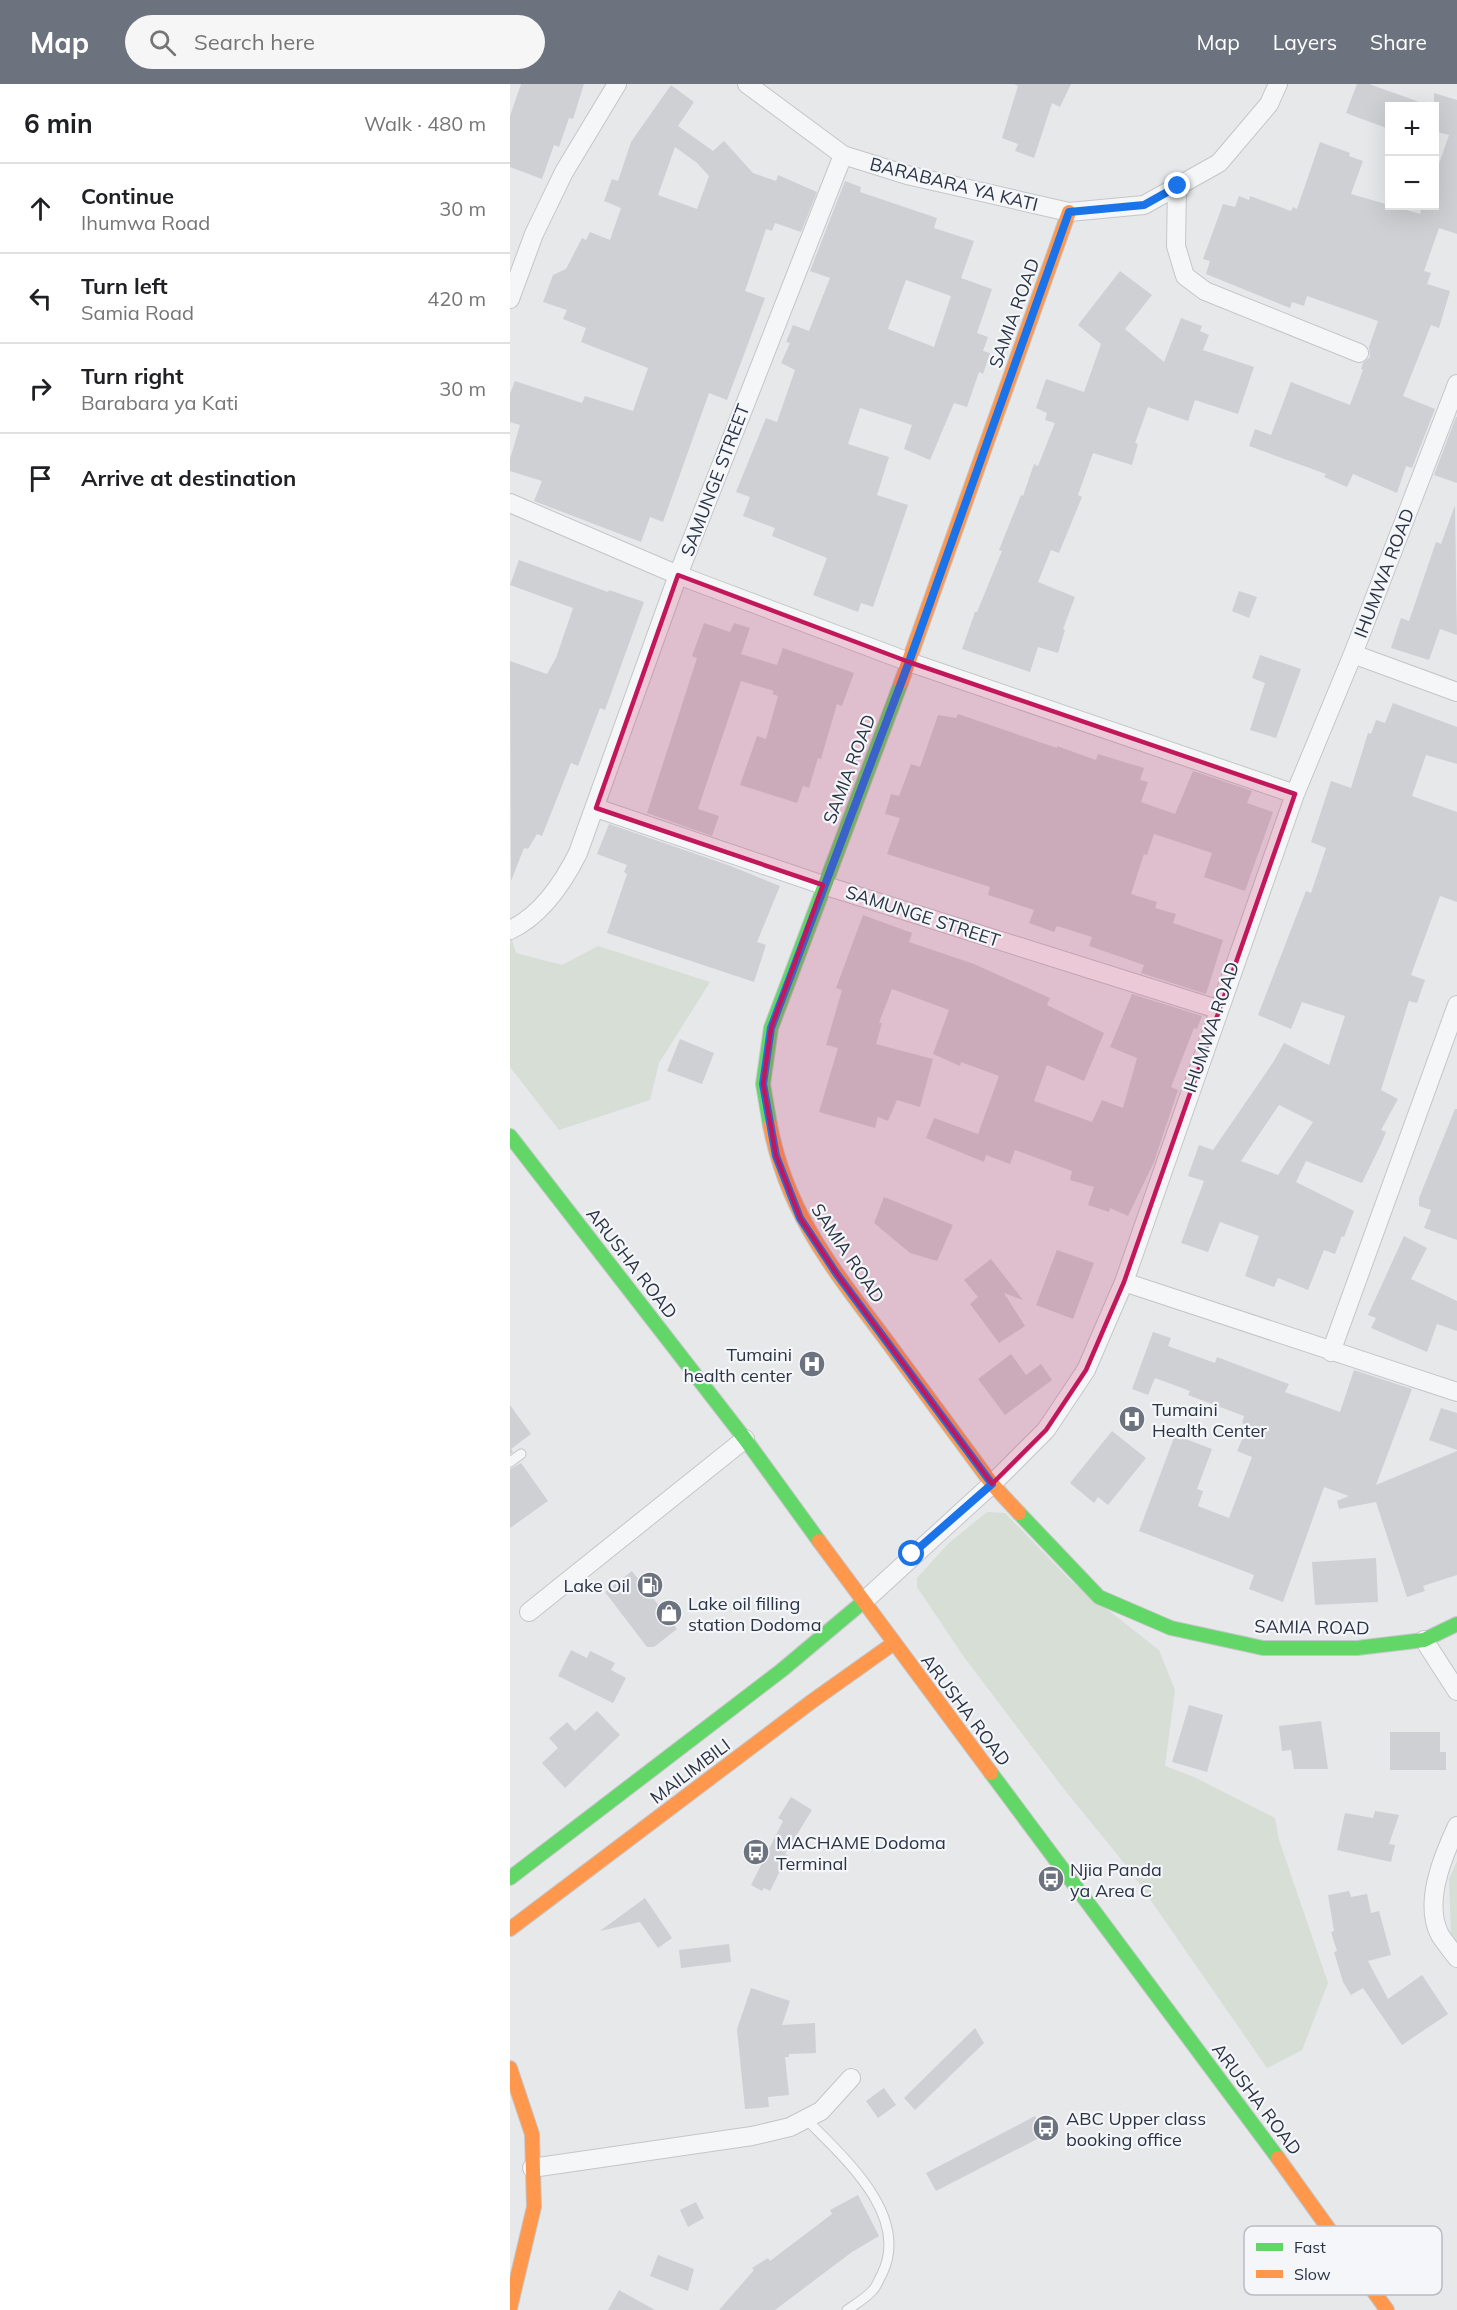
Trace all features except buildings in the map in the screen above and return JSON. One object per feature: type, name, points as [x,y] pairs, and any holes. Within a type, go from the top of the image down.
[{"type":"main road","name":"SAMIA ROAD","points":[[1069,212],[909,662],[771,1028],[763,1084],[776,1156],[800,1218],[836,1273],[992,1484],[1099,1597],[1171,1628],[1263,1648],[1357,1648],[1424,1640],[1457,1624]]},
{"type":"main road","name":"ARUSHA ROAD","points":[[510,1136],[746,1439],[863,1602],[1327,2226]]},
{"type":"main road","name":"MAILIMBILI","points":[[510,1878],[782,1670],[863,1602]]},
{"type":"main road","name":"MAILIMBILI","points":[[510,1929],[811,1702],[894,1643]]},
{"type":"main road","points":[[510,2068],[532,2134],[534,2207],[515,2295],[510,2308]]},
{"type":"main road","name":"ARUSHA ROAD","points":[[1376,2295],[1387,2310]]},
{"type":"street","points":[[510,299],[534,234],[564,172],[617,84]]},
{"type":"street","name":"BARABARA YA KATI","points":[[747,84],[843,155],[907,176],[1069,212],[1144,205],[1219,163],[1269,104],[1278,84]]},
{"type":"street","name":"SAMUNGE STREET","points":[[510,930],[520,925],[561,886],[578,853],[678,575],[843,155]]},
{"type":"street","points":[[1178,186],[1176,246],[1185,276],[1205,291],[1359,353]]},
{"type":"street","name":"IHUMWA ROAD","points":[[863,1602],[912,1554],[992,1484],[1046,1430],[1086,1370],[1124,1282],[1217,1009],[1294,794],[1353,654],[1457,384]]},
{"type":"street","points":[[512,509],[678,575],[909,662],[1294,794]]},
{"type":"street","points":[[1353,654],[1457,692]]},
{"type":"street","name":"SAMUNGE STREET","points":[[596,808],[823,885],[1217,1009]]},
{"type":"street","points":[[1331,1352],[1457,1005]]},
{"type":"street","points":[[1124,1282],[1331,1352],[1431,1381],[1457,1392]]},
{"type":"street","points":[[529,1611],[746,1439]]},
{"type":"street","points":[[1424,1640],[1457,1691]]},
{"type":"street","points":[[1457,1826],[1442,1862],[1434,1900],[1440,1934],[1457,1958]]},
{"type":"street","points":[[532,2168],[753,2136],[790,2127],[821,2111],[851,2078]]},
{"type":"lane","points":[[510,1462],[521,1454]]},
{"type":"lane","points":[[806,2118],[851,2166],[880,2206],[889,2236],[889,2261],[874,2289],[848,2310]]},
{"type":"highlighted area","points":[[678,575],[909,662],[1295,794],[1124,1282],[1086,1370],[1046,1430],[992,1484],[836,1273],[800,1218],[776,1156],[763,1084],[771,1028],[823,885],[596,808]]},
{"type":"shaded area","points":[[510,933],[516,953],[562,965],[598,946],[710,982],[659,1063],[650,1100],[559,1130],[510,1067]]},
{"type":"shaded area","points":[[987,1512],[1005,1513],[1071,1581],[1159,1650],[1175,1690],[1165,1766],[1194,1777],[1275,1818],[1279,1840],[1328,1983],[1302,2050],[1267,2068],[1129,1869],[1064,1789],[964,1657],[917,1587],[917,1578],[949,1543]]},
{"type":"shaded area","points":[[1457,1861],[1457,1946],[1451,1937],[1449,1879]]},
{"type":"traffic: fast","points":[[770,1125],[763,1084],[771,1028],[901,683]]},
{"type":"traffic: fast","points":[[510,1136],[745,1439],[819,1541]]},
{"type":"traffic: fast","points":[[1019,1513],[1099,1597],[1171,1628],[1263,1648],[1357,1648],[1424,1640],[1457,1624]]},
{"type":"traffic: fast","points":[[510,1878],[782,1670],[863,1602]]},
{"type":"traffic: fast","points":[[991,1773],[1278,2158]]},
{"type":"traffic: slow","points":[[901,683],[1069,212]]},
{"type":"traffic: slow","points":[[770,1125],[778,1157],[800,1214],[831,1265],[992,1484],[1019,1513]]},
{"type":"traffic: slow","points":[[819,1541],[991,1773]]},
{"type":"traffic: slow","points":[[510,1929],[811,1702],[894,1643]]},
{"type":"traffic: slow","points":[[510,2068],[532,2134],[534,2207],[510,2308]]},
{"type":"traffic: slow","points":[[1278,2158],[1327,2226]]},
{"type":"traffic: slow","points":[[1376,2295],[1387,2310]]},
{"type":"place","name":"Tumaini health center","points":[[812,1364]]},
{"type":"place","name":"Tumaini Health Center","points":[[1132,1419]]},
{"type":"place","name":"Lake Oil","points":[[650,1585]]},
{"type":"place","name":"Lake oil filling station Dodoma","points":[[669,1613]]},
{"type":"place","name":"MACHAME Dodoma Terminal","points":[[756,1852]]},
{"type":"place","name":"Njia Panda ya Area C","points":[[1051,1879]]},
{"type":"place","name":"ABC Upper class booking office","points":[[1046,2128]]},
{"type":"route","points":[[912,1554],[992,1484],[836,1273],[800,1218],[776,1156],[763,1084],[771,1028],[909,662],[1069,212],[1144,205],[1178,186]]}]
